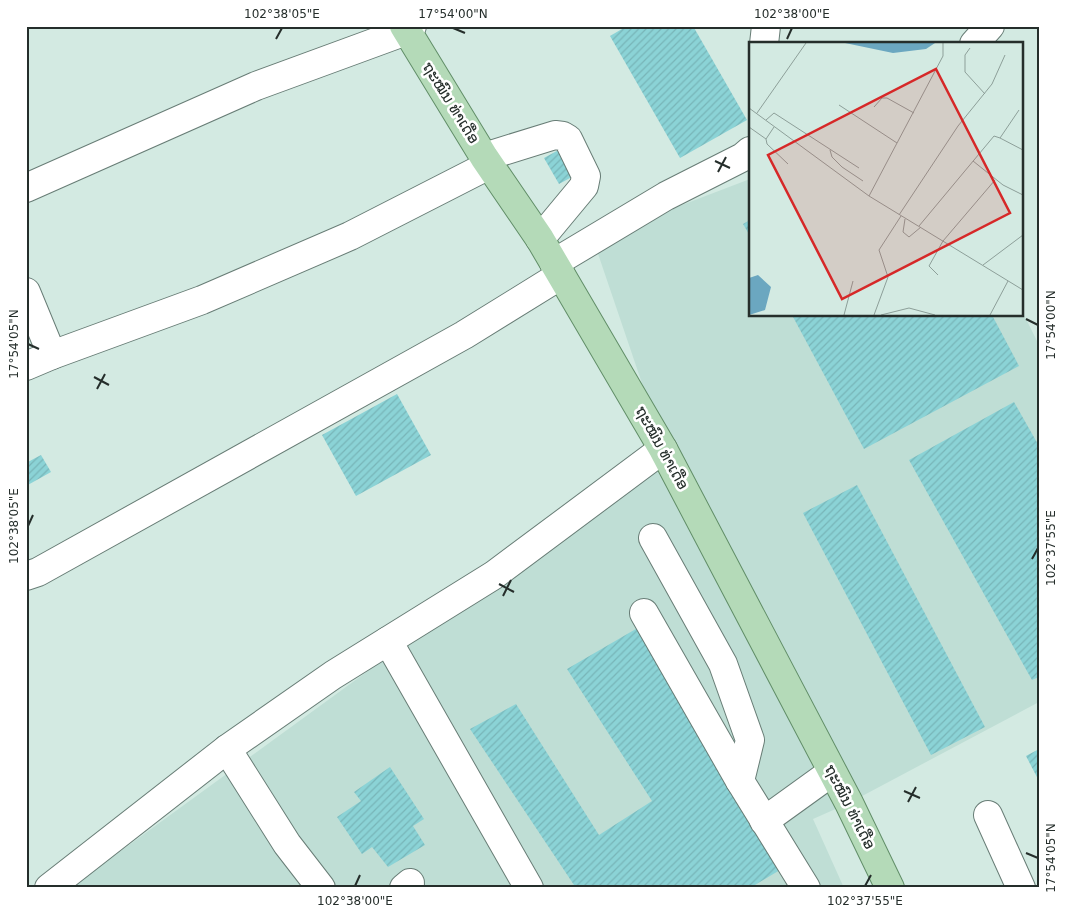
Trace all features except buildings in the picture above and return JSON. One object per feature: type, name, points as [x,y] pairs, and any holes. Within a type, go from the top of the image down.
[{"type":"main road","name":"ຖະໝົນ ທ່າເດື່ອ","points":[[407,28],[487,161],[540,239],[664,449],[832,772],[890,888]]},
{"type":"street","points":[[764,42],[766,26]]},
{"type":"street","points":[[976,42],[990,26]]},
{"type":"street","points":[[26,188],[256,86],[407,28]]},
{"type":"street","points":[[26,366],[202,300],[350,236],[487,161],[555,135],[563,136],[568,139],[586,176],[586,181],[581,190],[540,239]]},
{"type":"street","points":[[26,576],[38,572],[456,340],[666,196],[743,157],[749,152]]},
{"type":"street","points":[[26,292],[52,355]]},
{"type":"street","points":[[49,888],[227,748],[333,675],[494,575],[664,449]]},
{"type":"street","points":[[653,538],[723,664],[750,740],[740,781]]},
{"type":"street","points":[[644,613],[740,781],[806,888]]},
{"type":"street","points":[[388,641],[529,888]]},
{"type":"street","points":[[227,748],[287,844],[320,888]]},
{"type":"street","points":[[764,821],[832,772]]},
{"type":"street","points":[[988,815],[1021,888]]},
{"type":"shaded area","points":[[749,179],[749,316],[1022,316],[1022,311],[1039,345],[1039,702],[849,803],[813,819],[844,888],[70,888],[666,454],[593,239]]}]
